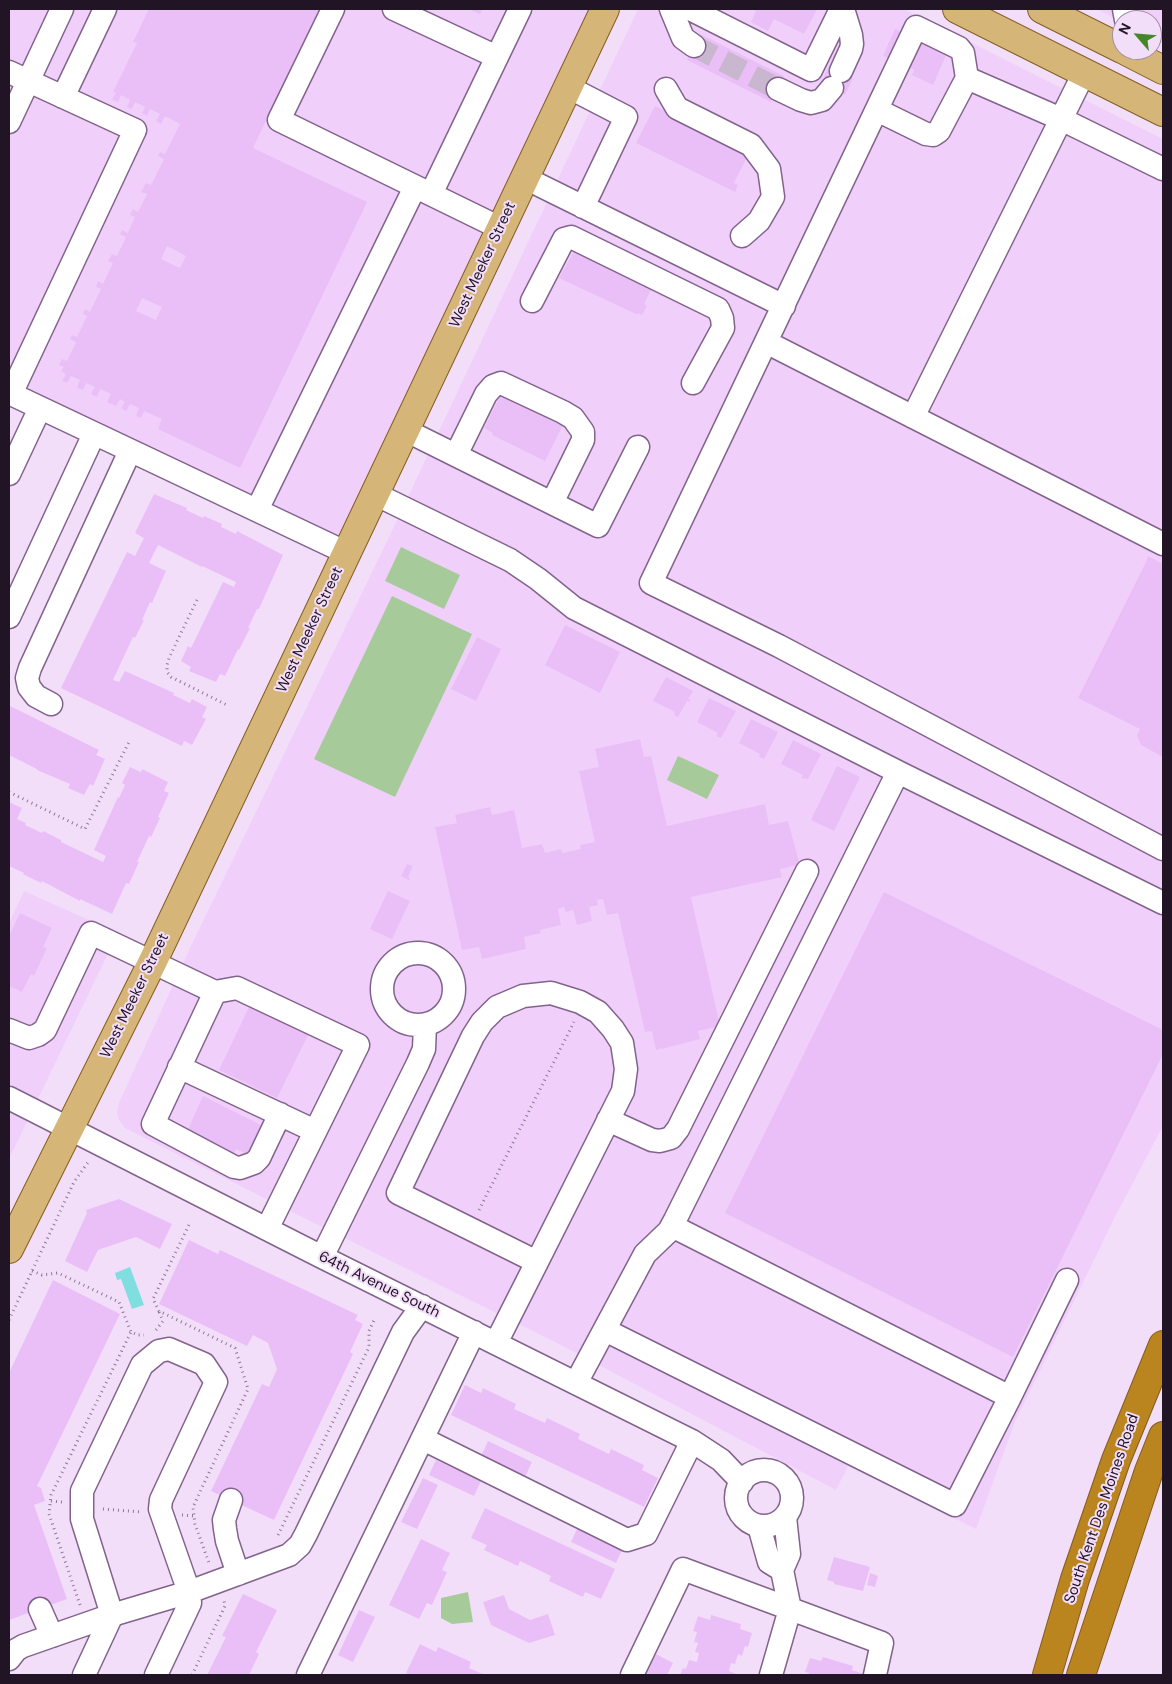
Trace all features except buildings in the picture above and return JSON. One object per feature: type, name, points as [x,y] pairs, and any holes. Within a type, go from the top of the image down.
[{"type":"highway","name":"South Kent Des Moines Road","points":[[1047,1675],[1075,1579],[1116,1460],[1163,1345]]},
{"type":"highway","points":[[1082,1675],[1149,1471],[1163,1436]]},
{"type":"main road","name":"West Meeker Street","points":[[9,1249],[153,961],[605,9]]},
{"type":"main road","points":[[956,9],[1163,112]]},
{"type":"main road","points":[[1055,11],[1112,42]]},
{"type":"main road","points":[[1145,60],[1163,70]]},
{"type":"street","points":[[9,122],[18,76],[62,9]]},
{"type":"street","points":[[63,97],[105,9]]},
{"type":"street","points":[[333,9],[279,120],[500,228]]},
{"type":"street","points":[[394,9],[497,57]]},
{"type":"street","points":[[257,510],[423,191],[497,57],[520,9]]},
{"type":"street","points":[[671,9],[683,38],[694,46]]},
{"type":"street","points":[[690,9],[811,70],[842,9]]},
{"type":"street","points":[[778,89],[811,103],[822,100],[836,80],[851,49],[851,35],[842,9]]},
{"type":"street","points":[[877,110],[926,134],[933,135],[939,131],[968,78],[959,48],[916,27],[652,583],[779,646],[1163,849]]},
{"type":"street","points":[[914,417],[1084,74]]},
{"type":"street","points":[[18,76],[135,130],[10,394],[347,553]]},
{"type":"street","points":[[968,78],[1061,119],[1163,169]]},
{"type":"street","points":[[568,87],[626,117],[583,207]]},
{"type":"street","points":[[666,89],[677,108],[751,145],[770,169],[773,197],[760,221],[742,236]]},
{"type":"street","points":[[525,178],[784,306]]},
{"type":"street","points":[[532,300],[564,239],[571,237],[718,310],[722,318],[723,328],[693,383]]},
{"type":"street","points":[[766,342],[1163,544]]},
{"type":"street","points":[[456,456],[486,394],[493,386],[501,383],[563,412],[573,418],[583,432],[583,440],[552,503]]},
{"type":"street","points":[[9,474],[40,408]]},
{"type":"street","points":[[405,430],[598,526],[638,447]]},
{"type":"street","points":[[9,617],[94,434]]},
{"type":"street","points":[[51,704],[36,696],[29,687],[27,678],[30,668],[130,451]]},
{"type":"street","points":[[375,494],[510,560],[538,579],[574,608],[898,772],[1163,903]]},
{"type":"street","points":[[576,1383],[645,1254],[672,1226],[898,772]]},
{"type":"street","points":[[608,1120],[652,1140],[660,1141],[671,1138],[678,1129],[807,871]]},
{"type":"street","points":[[9,1030],[29,1038],[45,1030],[91,933],[215,992],[237,988],[358,1045],[267,1229]]},
{"type":"street","points":[[215,992],[152,1124],[234,1166],[245,1167],[254,1163],[259,1158],[280,1114]]},
{"type":"street","points":[[496,1343],[537,1262],[608,1120],[623,1092],[626,1068],[622,1043],[614,1028],[598,1012],[551,992],[523,996],[497,1007],[482,1022],[473,1036],[398,1193],[537,1262]]},
{"type":"street","points":[[322,1257],[418,1063],[424,1048],[425,1025]]},
{"type":"street","points":[[180,1067],[315,1131]]},
{"type":"street","name":"64th Avenue South","points":[[9,1098],[322,1257],[692,1441],[721,1460],[742,1482]]},
{"type":"street","points":[[672,1226],[1010,1397]]},
{"type":"street","points":[[605,1330],[955,1505],[1067,1280]]},
{"type":"street","points":[[9,1659],[16,1650],[23,1646],[112,1615],[190,1592],[289,1556],[300,1545],[403,1332],[422,1306]]},
{"type":"street","points":[[312,1674],[474,1332]]},
{"type":"street","points":[[84,1675],[112,1615],[82,1519],[82,1491],[142,1365],[159,1351],[169,1349],[204,1364],[216,1382],[161,1500],[160,1509],[190,1592],[190,1603],[156,1675]]},
{"type":"street","points":[[423,1438],[627,1540],[646,1534],[692,1441]]},
{"type":"street","points":[[765,1470],[782,1476],[788,1483],[792,1500],[790,1509],[785,1517],[778,1523],[769,1526],[759,1526],[750,1522],[738,1508],[736,1499],[742,1482],[748,1476],[765,1470]]},
{"type":"street","points":[[231,1500],[224,1520],[227,1541],[238,1574]]},
{"type":"street","points":[[771,1675],[790,1609],[782,1570],[789,1554],[785,1517]]},
{"type":"street","points":[[759,1526],[769,1562],[782,1570]]},
{"type":"street","points":[[632,1675],[683,1569],[882,1643],[875,1675]]},
{"type":"street","points":[[40,1609],[52,1636]]},
{"type":"path","points":[[197,600],[169,658],[167,672],[171,677],[229,706]]},
{"type":"path","points":[[9,792],[85,829],[130,740]]},
{"type":"path","points":[[470,1229],[583,1004]]},
{"type":"path","points":[[9,1320],[74,1182],[89,1161]]},
{"type":"path","points":[[32,1271],[42,1276],[58,1273],[119,1302],[131,1332],[138,1335],[149,1335]]},
{"type":"path","points":[[153,1332],[158,1329],[162,1321],[159,1311]]},
{"type":"path","points":[[50,1501],[93,1508],[194,1516]]},
{"type":"shaded area","points":[[9,9],[605,9],[347,553],[9,394]]},
{"type":"shaded area","points":[[638,9],[904,9],[1163,139],[1163,1126],[1116,1215],[1015,1422],[976,1529],[848,1466],[836,1490],[555,1342],[125,1128],[119,1120],[117,1112],[118,1105],[190,948],[390,535]]},
{"type":"shaded area","points":[[1096,9],[1163,9],[1163,43],[1162,10],[1112,10],[1112,17]]},
{"type":"shaded area","points":[[401,547],[460,575],[444,609],[385,581]]},
{"type":"shaded area","points":[[392,596],[472,634],[395,797],[314,759]]},
{"type":"shaded area","points":[[678,756],[719,775],[707,799],[667,780]]},
{"type":"shaded area","points":[[24,891],[118,933],[9,1159],[9,923]]},
{"type":"shaded area","points":[[130,1267],[144,1305],[132,1309],[121,1279],[117,1280],[115,1273]]},
{"type":"shaded area","points":[[468,1592],[473,1622],[452,1624],[441,1618],[441,1598]]},
{"type":"tunnel","points":[[694,46],[778,89]]}]
